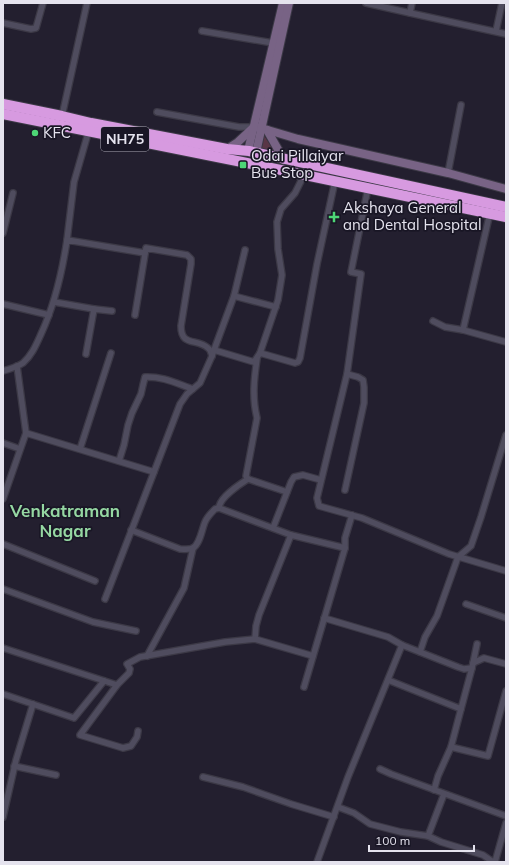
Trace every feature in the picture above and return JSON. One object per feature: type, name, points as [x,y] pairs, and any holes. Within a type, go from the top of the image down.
[{"type":"highway","name":"NH75","points":[[3,104],[62,116],[90,127],[247,163],[506,216]]},
{"type":"highway","name":"NH75","points":[[3,114],[251,152],[506,207]]},
{"type":"highway","points":[[247,163],[251,152]]},
{"type":"main road","points":[[283,3],[273,43],[261,128],[284,160]]},
{"type":"main road","points":[[251,152],[261,128],[289,3]]},
{"type":"main road","points":[[226,149],[261,128],[298,139],[448,172],[506,189]]},
{"type":"street","points":[[3,23],[31,29],[36,28],[43,3]]},
{"type":"street","points":[[62,116],[87,3]]},
{"type":"street","points":[[366,3],[506,34]]},
{"type":"street","points":[[410,13],[412,3]]},
{"type":"street","points":[[496,32],[502,3]]},
{"type":"street","points":[[202,31],[273,43]]},
{"type":"street","points":[[448,172],[461,105]]},
{"type":"street","points":[[158,112],[239,127],[261,128]]},
{"type":"street","points":[[3,371],[13,369],[26,359],[34,348],[54,302],[61,276],[67,240],[74,182],[90,127]]},
{"type":"street","points":[[248,479],[246,476],[257,418],[254,409],[253,395],[254,375],[257,359],[276,307],[282,275],[278,249],[277,222],[281,209],[295,193],[304,175]]},
{"type":"street","points":[[260,353],[295,363],[298,362],[300,358],[317,264],[335,181]]},
{"type":"street","points":[[368,188],[351,272],[362,274],[347,374],[317,498],[319,506],[352,515],[449,554],[506,571]]},
{"type":"street","points":[[3,233],[14,193]]},
{"type":"street","points":[[463,330],[490,213]]},
{"type":"street","points":[[67,240],[145,253]]},
{"type":"street","points":[[135,315],[146,248],[187,255],[191,259],[191,264],[181,332],[183,337],[186,339],[207,346],[210,349],[212,356]]},
{"type":"street","points":[[104,599],[180,404],[187,394],[200,383],[212,356],[234,296],[245,250]]},
{"type":"street","points":[[234,296],[276,307]]},
{"type":"street","points":[[54,302],[112,311]]},
{"type":"street","points":[[3,304],[49,315]]},
{"type":"street","points":[[86,354],[94,309]]},
{"type":"street","points":[[433,322],[506,342]]},
{"type":"street","points":[[214,350],[251,362],[254,362],[257,359]]},
{"type":"street","points":[[80,449],[111,353]]},
{"type":"street","points":[[3,498],[26,433],[17,366]]},
{"type":"street","points":[[345,490],[364,403],[363,380],[347,374]]},
{"type":"street","points":[[119,461],[128,425],[141,394],[145,377],[161,378],[193,389]]},
{"type":"street","points":[[26,433],[154,472]]},
{"type":"street","points":[[420,652],[425,637],[437,616],[458,557],[471,546],[506,437]]},
{"type":"street","points":[[3,442],[20,449]]},
{"type":"street","points":[[273,528],[290,482],[294,477],[303,475],[321,480]]},
{"type":"street","points":[[248,479],[287,492]]},
{"type":"street","points":[[219,508],[222,501],[232,491],[248,479]]},
{"type":"street","points":[[132,530],[180,549],[187,550],[193,548],[197,544],[205,521],[214,509],[219,508],[291,535],[345,548]]},
{"type":"street","points":[[304,687],[345,548],[345,538],[352,515]]},
{"type":"street","points":[[255,639],[259,615],[291,535]]},
{"type":"street","points":[[3,544],[95,581]]},
{"type":"street","points":[[147,656],[184,588],[193,548]]},
{"type":"street","points":[[3,589],[93,622],[136,631]]},
{"type":"street","points":[[466,604],[506,618]]},
{"type":"street","points":[[324,618],[388,637],[402,645],[464,669],[484,658],[506,664]]},
{"type":"street","points":[[138,731],[137,737],[131,746],[123,748],[80,735],[117,685],[129,673],[130,668],[127,664],[140,657],[225,642],[255,639],[313,656]]},
{"type":"street","points":[[434,790],[450,747],[473,665],[477,644]]},
{"type":"street","points":[[317,862],[348,777],[402,645]]},
{"type":"street","points":[[3,648],[117,685]]},
{"type":"street","points":[[388,680],[461,709]]},
{"type":"street","points":[[3,694],[74,718],[104,681]]},
{"type":"street","points":[[450,747],[488,756],[506,691]]},
{"type":"street","points":[[3,817],[14,766],[33,704]]},
{"type":"street","points":[[14,766],[56,775]]},
{"type":"street","points":[[380,769],[506,816]]},
{"type":"street","points":[[203,777],[243,787],[334,817]]},
{"type":"street","points":[[428,836],[444,794]]},
{"type":"street","points":[[338,807],[354,813],[370,824],[401,832],[428,836],[441,842],[483,855],[494,862],[506,823]]},
{"type":"shaded area","points":[[263,134],[275,152],[259,148]]},
{"type":"place","name":"KFC","points":[[35,133]]},
{"type":"place","name":"Odai Pillaiyar Bus Stop","points":[[243,165]]},
{"type":"place","name":"Akshaya General and Dental Hospital","points":[[334,217]]},
{"type":"district","name":"Venkatraman Nagar","points":[[65,521]]}]
